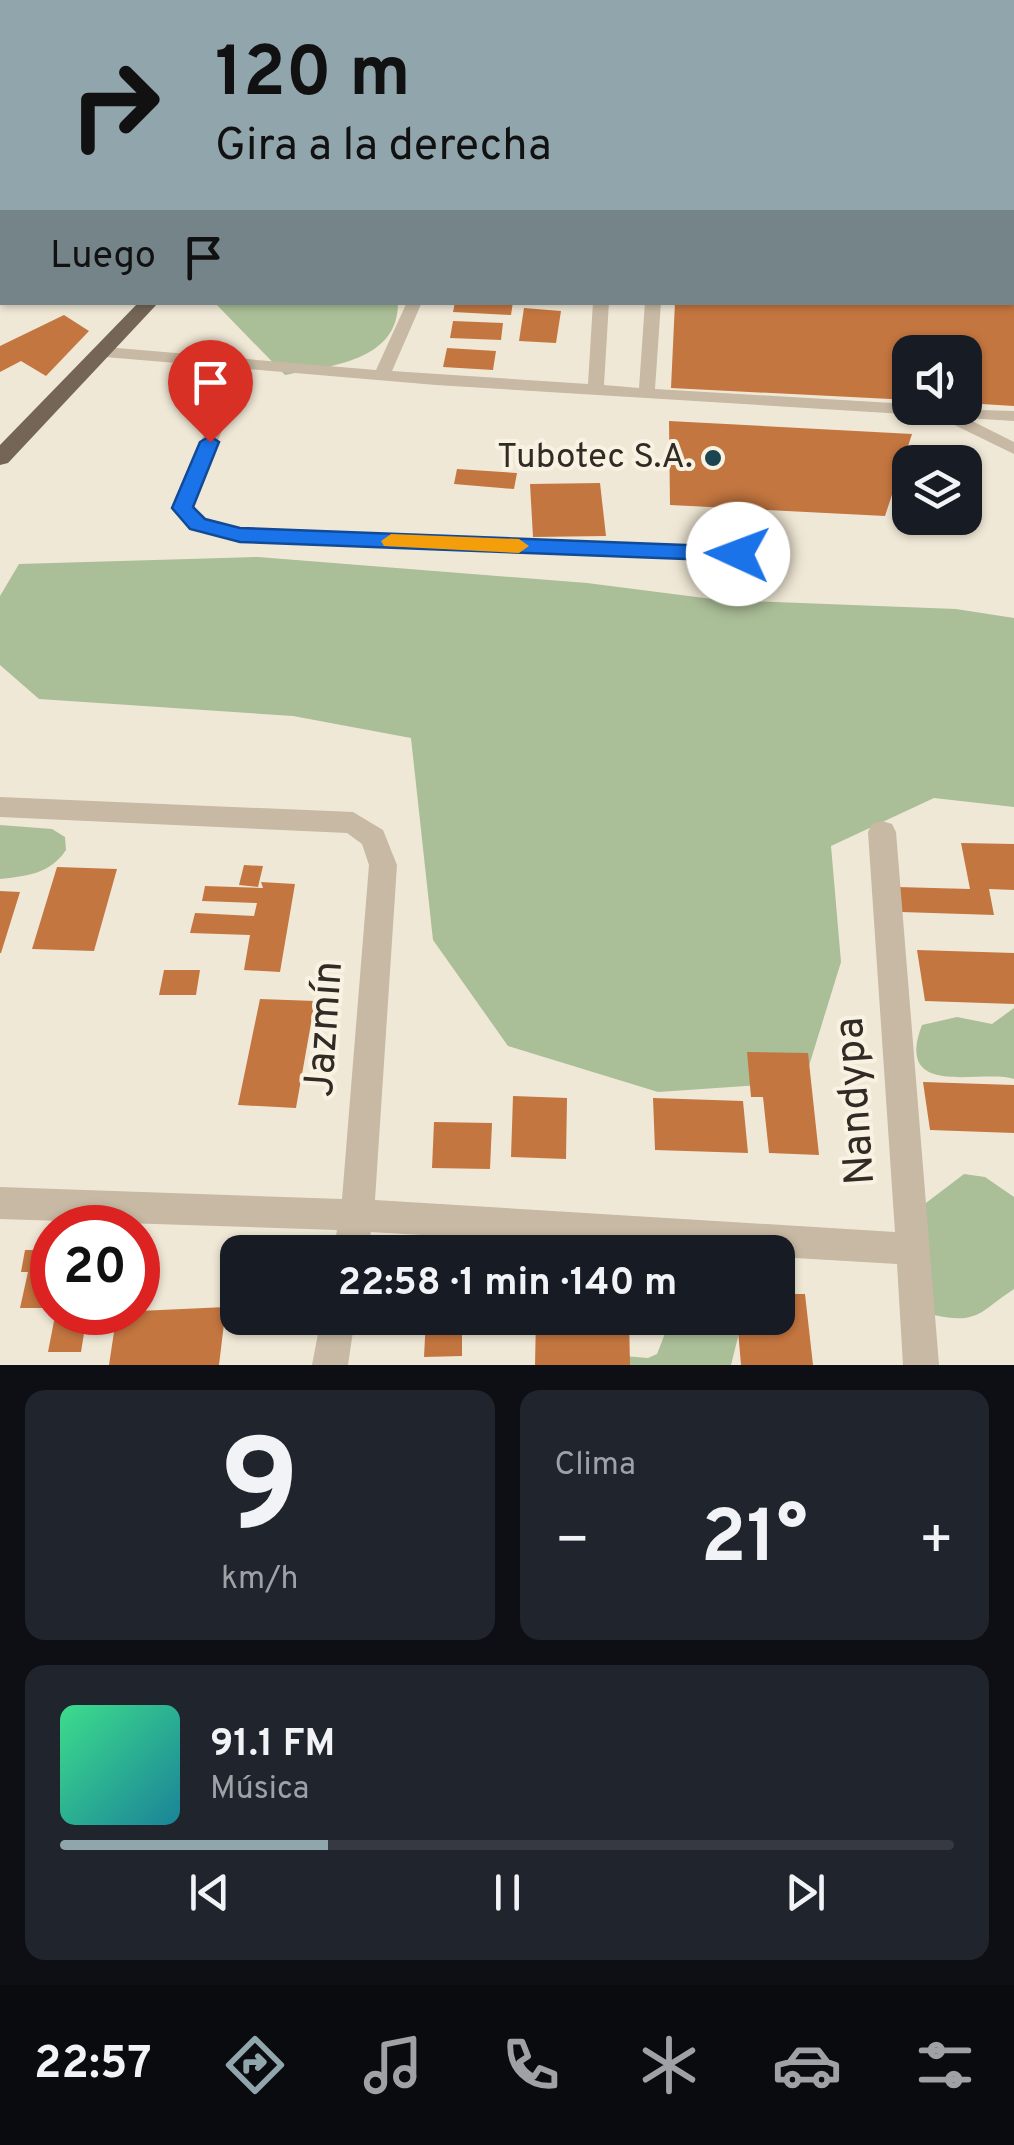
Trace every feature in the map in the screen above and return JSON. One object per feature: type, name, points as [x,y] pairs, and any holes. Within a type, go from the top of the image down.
[{"type":"main road","points":[[0,458],[147,305]]},
{"type":"street","name":"Jazmín","points":[[0,807],[353,823],[374,838],[383,865],[353,1235]]},
{"type":"street","name":"Nandypa","points":[[882,832],[910,1250],[922,1365]]},
{"type":"street","points":[[0,1203],[357,1215],[910,1250]]},
{"type":"street","points":[[330,1365],[335,1335]]},
{"type":"lane","points":[[382,375],[413,305]]},
{"type":"lane","points":[[596,388],[601,305]]},
{"type":"lane","points":[[647,392],[652,305]]},
{"type":"lane","points":[[104,352],[892,409]]},
{"type":"lane","points":[[221,414],[182,508],[198,524],[240,535],[738,554]]},
{"type":"lane","points":[[982,414],[1014,416]]},
{"type":"lane","points":[[965,425],[1014,449]]},
{"type":"green space","points":[[217,305],[398,305],[387,337],[374,349],[341,364],[285,375]]},
{"type":"green space","points":[[258,557],[587,583],[720,600],[956,609],[1014,618],[1014,807],[934,798],[831,846],[841,962],[804,1082],[658,1092],[508,1046],[433,940],[411,738],[293,716],[39,699],[0,665],[0,596],[19,564]]},
{"type":"green space","points":[[0,825],[52,829],[65,837],[66,850],[45,869],[0,879]]},
{"type":"green space","points":[[1014,1008],[1014,1079],[946,1076],[930,1073],[920,1064],[916,1049],[922,1025],[957,1017],[992,1024]]},
{"type":"green space","points":[[964,1174],[985,1177],[1014,1197],[1014,1289],[978,1314],[949,1318],[934,1315],[922,1206]]},
{"type":"green space","points":[[664,1335],[738,1335],[731,1365],[586,1365],[612,1355],[648,1358],[657,1354]]},
{"type":"building","points":[[454,305],[513,305],[511,315],[453,312]]},
{"type":"building","points":[[675,305],[1014,305],[1014,406],[982,404],[982,335],[892,335],[892,399],[671,388]]},
{"type":"building","points":[[524,308],[561,311],[556,343],[519,341]]},
{"type":"building","points":[[64,315],[89,331],[46,376],[21,361],[0,372],[0,346]]},
{"type":"building","points":[[453,321],[503,323],[501,340],[450,338]]},
{"type":"building","points":[[447,348],[496,351],[493,370],[443,367]]},
{"type":"building","points":[[669,421],[912,434],[908,445],[892,445],[892,495],[885,516],[670,505]]},
{"type":"building","points":[[457,469],[517,473],[514,489],[454,484]]},
{"type":"building","points":[[600,483],[606,536],[533,537],[530,484]]},
{"type":"building","points":[[961,843],[1014,844],[1014,890],[989,889],[994,915],[901,912],[897,887],[970,889]]},
{"type":"building","points":[[244,865],[263,866],[258,887],[239,885]]},
{"type":"building","points":[[57,867],[117,869],[94,951],[32,949]]},
{"type":"building","points":[[261,882],[295,884],[280,972],[244,970],[250,935],[190,933],[195,913],[254,916],[257,903],[202,901],[205,886],[263,888]]},
{"type":"building","points":[[0,891],[20,892],[1,953],[0,953]]},
{"type":"building","points":[[917,950],[1014,953],[1014,1004],[925,1001]]},
{"type":"building","points":[[164,970],[200,970],[196,995],[159,995]]},
{"type":"building","points":[[260,999],[315,1001],[296,1108],[238,1105]]},
{"type":"building","points":[[747,1052],[808,1053],[819,1155],[769,1153],[763,1097],[751,1097]]},
{"type":"building","points":[[923,1082],[1014,1085],[1014,1133],[930,1130]]},
{"type":"building","points":[[513,1096],[567,1098],[566,1159],[511,1157]]},
{"type":"building","points":[[653,1098],[743,1101],[748,1153],[655,1150]]},
{"type":"building","points":[[434,1122],[492,1123],[490,1169],[432,1168]]},
{"type":"building","points":[[25,1250],[30,1250],[30,1308],[20,1308],[28,1272],[21,1272]]},
{"type":"building","points":[[795,1294],[805,1294],[813,1365],[741,1365],[738,1335],[795,1335]]},
{"type":"building","points":[[220,1307],[223,1335],[219,1365],[109,1365],[114,1335],[160,1335],[160,1310]]},
{"type":"building","points":[[51,1335],[84,1335],[81,1352],[48,1352]]},
{"type":"building","points":[[425,1335],[462,1335],[462,1356],[424,1357]]},
{"type":"building","points":[[536,1335],[629,1335],[630,1365],[535,1365]]},
{"type":"slow traffic","points":[[391,541],[519,546]]},
{"type":"place","name":"Tubotec S.A.","points":[[713,458]]},
{"type":"route","points":[[210,442],[182,508],[198,524],[240,535],[738,554]]}]
